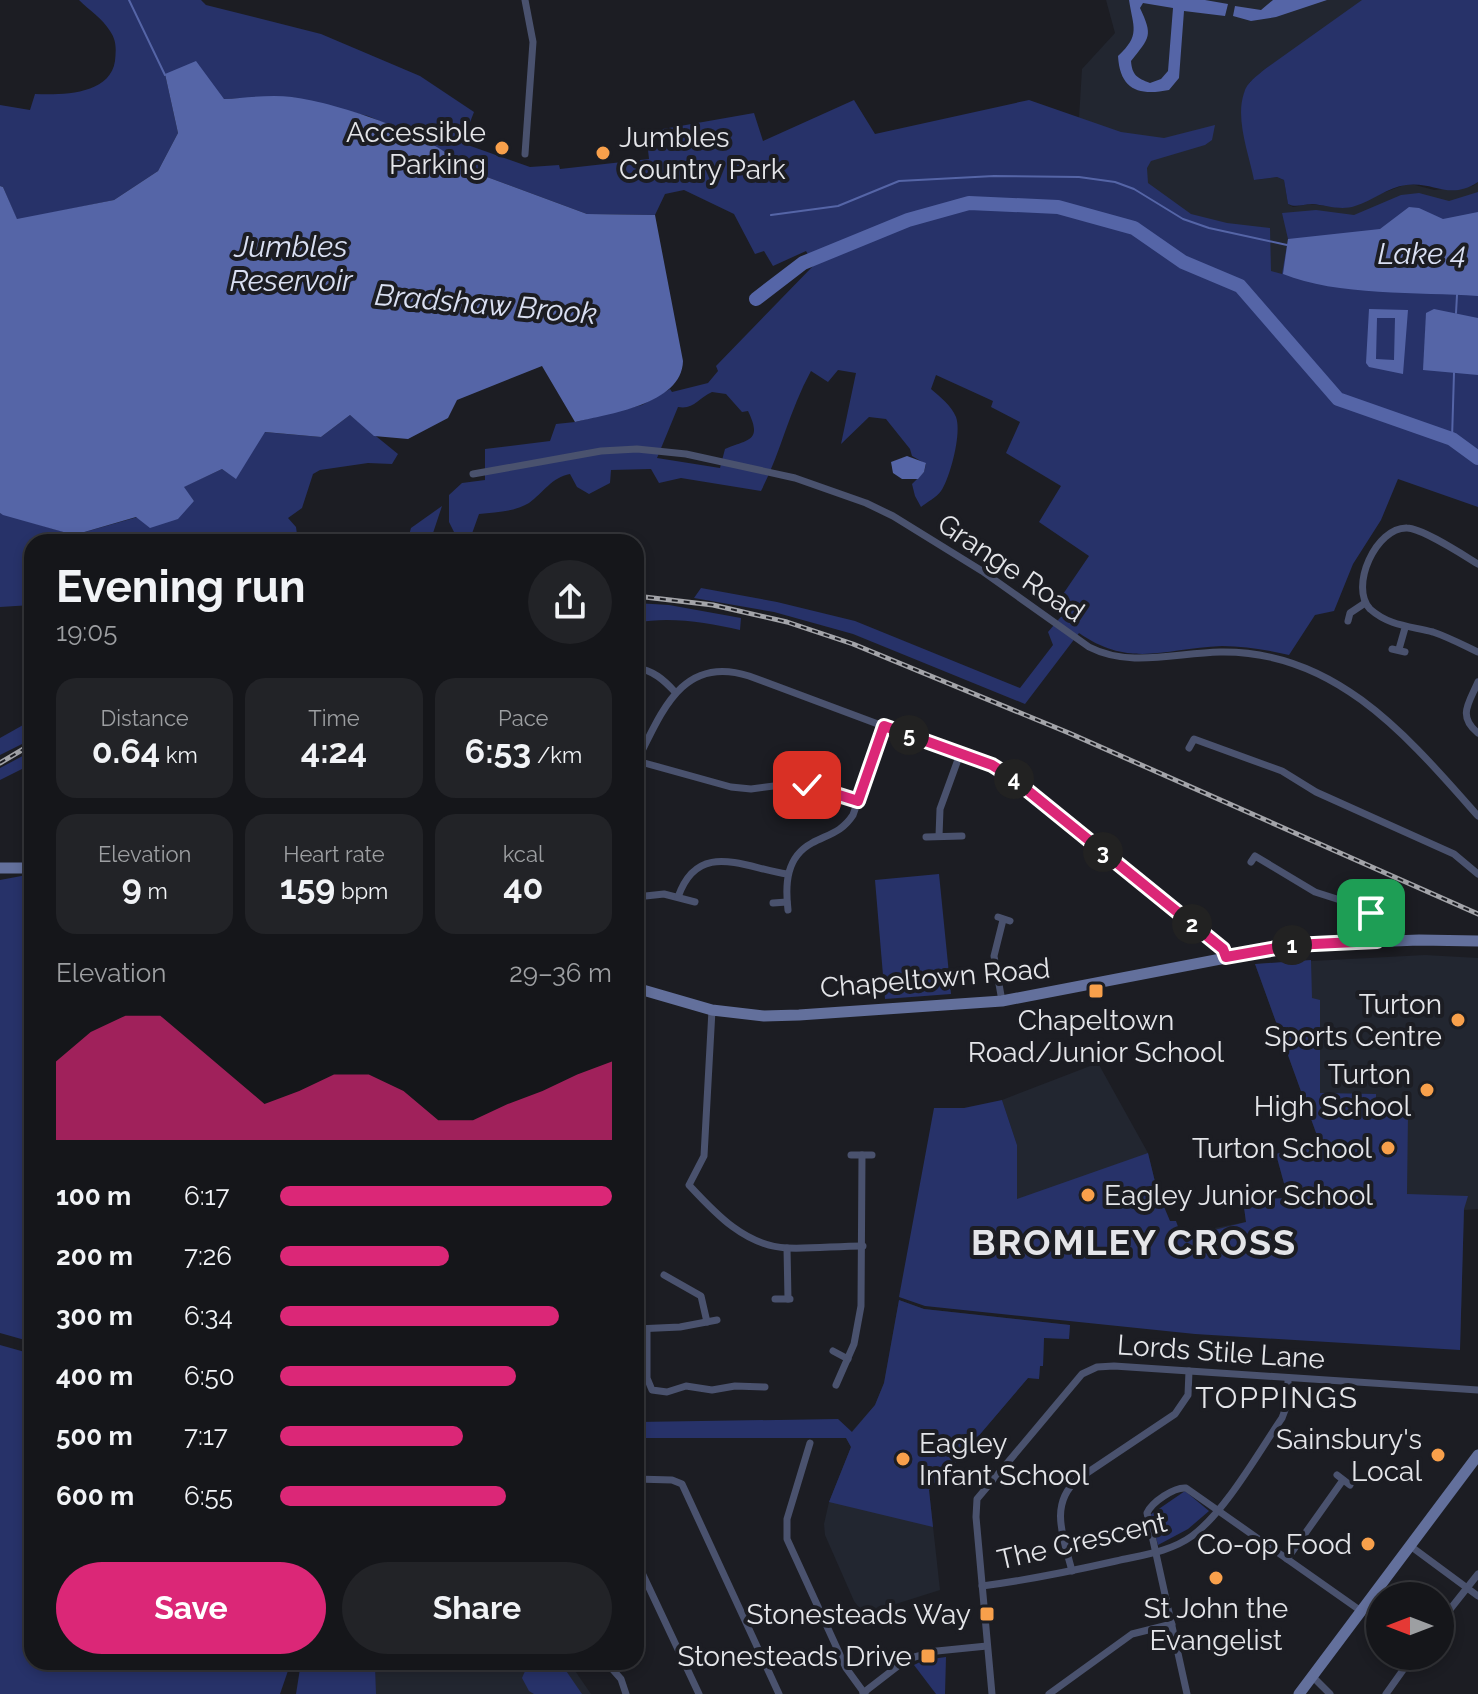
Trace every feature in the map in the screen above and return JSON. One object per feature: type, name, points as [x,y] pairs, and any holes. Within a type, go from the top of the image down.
[{"type":"main road","points":[[0,868],[24,868]]},
{"type":"main road","name":"Chapeltown Road","points":[[644,990],[712,1010],[764,1016],[799,1015],[1002,1001],[1293,945],[1478,941]]},
{"type":"main road","points":[[1299,1694],[1478,1455]]},
{"type":"street","points":[[525,0],[533,42],[525,154]]},
{"type":"street","name":"Grange Road","points":[[473,474],[601,451],[637,449],[686,454],[771,472],[834,490],[893,516],[971,564],[1105,655],[1131,659],[1223,652],[1268,656],[1309,668],[1343,685],[1405,736],[1478,816]]},
{"type":"street","points":[[1476,563],[1416,529],[1394,530],[1380,539],[1365,572],[1363,586],[1365,603],[1381,617],[1405,628],[1435,633],[1478,652]]},
{"type":"street","points":[[1346,617],[1365,603]]},
{"type":"street","points":[[1399,650],[1405,628]]},
{"type":"street","points":[[644,669],[666,682],[675,692]]},
{"type":"street","points":[[644,746],[664,706],[675,692],[705,673],[733,672],[992,765],[1011,777],[1223,949],[1226,957]]},
{"type":"street","points":[[1478,682],[1466,711],[1468,723],[1478,733]]},
{"type":"street","points":[[773,903],[787,906],[787,874],[806,847],[841,829],[853,815],[884,726]]},
{"type":"street","points":[[1189,748],[1194,739],[1282,771],[1316,792],[1454,854],[1478,874]]},
{"type":"street","points":[[939,836],[940,809],[960,754]]},
{"type":"street","points":[[644,764],[731,787],[751,789],[797,783],[858,801]]},
{"type":"street","points":[[926,837],[962,836]]},
{"type":"street","points":[[1251,862],[1255,856],[1315,892],[1365,908],[1375,919],[1377,941]]},
{"type":"street","points":[[678,897],[687,877],[707,862],[722,861],[787,874]]},
{"type":"street","points":[[644,896],[659,893],[695,902]]},
{"type":"street","points":[[1002,1001],[994,956],[1004,919]]},
{"type":"street","points":[[712,1010],[704,1156],[689,1185],[715,1213],[766,1245],[787,1248],[863,1246]]},
{"type":"street","points":[[836,1385],[848,1359],[859,1320],[867,1155],[851,1155]]},
{"type":"street","points":[[775,1299],[790,1299],[787,1248]]},
{"type":"street","points":[[666,1290],[668,1277],[701,1296],[707,1322]]},
{"type":"street","points":[[717,1320],[647,1329],[647,1378],[652,1390],[663,1392],[686,1386],[712,1390],[754,1383],[765,1387]]},
{"type":"street","points":[[833,1351],[848,1359]]},
{"type":"street","name":"Lords Stile Lane","points":[[987,1646],[977,1499],[1074,1381],[1089,1369],[1101,1366],[1478,1390]]},
{"type":"street","points":[[1072,1571],[1059,1513],[1066,1490],[1182,1408],[1188,1395],[1189,1371]]},
{"type":"street","name":"The Crescent","points":[[982,1586],[1072,1571],[1155,1552],[1192,1536],[1217,1510],[1282,1418],[1288,1402],[1288,1378]]},
{"type":"street","points":[[810,1443],[787,1519],[787,1539],[846,1668],[864,1693],[907,1659],[937,1651],[987,1646],[992,1694]]},
{"type":"street","points":[[644,1479],[672,1480],[682,1484],[779,1694]]},
{"type":"street","points":[[1287,1559],[1343,1480]]},
{"type":"street","points":[[1187,1694],[1147,1511],[1176,1489],[1184,1487],[1361,1611]]},
{"type":"street","points":[[1409,1545],[1478,1596]]},
{"type":"street","points":[[1454,1604],[1478,1574]]},
{"type":"street","points":[[644,1577],[699,1694]]},
{"type":"street","points":[[1049,1694],[1132,1634],[1172,1624]]},
{"type":"street","points":[[613,1670],[621,1679],[626,1694]]},
{"type":"street","points":[[1386,1694],[1403,1670]]},
{"type":"street","points":[[1313,1677],[1330,1694]]},
{"type":"shaded area","points":[[79,0],[201,0],[206,5],[321,34],[420,76],[474,112],[462,143],[530,167],[559,165],[560,169],[649,159],[646,132],[754,113],[763,141],[854,100],[875,134],[1029,100],[1121,132],[1164,138],[1215,125],[1212,140],[1205,145],[1151,161],[1147,168],[1148,183],[1191,214],[1227,223],[1270,228],[1271,271],[1282,274],[1288,239],[1282,213],[1316,210],[1354,215],[1401,195],[1419,193],[1449,201],[1478,192],[1478,507],[1398,479],[1381,520],[1353,564],[1334,611],[1315,615],[1289,655],[1222,646],[1132,653],[1098,644],[1079,633],[1025,704],[853,634],[774,612],[694,598],[701,588],[855,621],[1020,688],[1053,645],[1048,632],[1070,606],[1059,600],[1089,556],[1039,522],[1061,486],[1006,453],[1020,422],[991,407],[993,401],[936,375],[931,389],[956,417],[956,444],[941,491],[921,507],[912,484],[924,472],[926,464],[912,456],[886,419],[869,417],[841,444],[856,373],[838,370],[828,382],[811,371],[761,491],[681,478],[659,483],[651,469],[611,470],[610,483],[589,494],[577,487],[570,474],[553,482],[523,506],[479,514],[472,534],[455,534],[449,522],[449,495],[462,483],[485,480],[485,449],[550,441],[556,424],[642,405],[670,389],[672,392],[708,383],[718,371],[716,366],[814,265],[806,251],[773,266],[764,251],[755,254],[734,214],[684,190],[665,194],[655,215],[587,214],[468,170],[456,158],[368,116],[291,97],[224,99],[165,74],[178,133],[158,171],[114,200],[17,220],[0,186],[0,105],[30,110],[35,94],[83,91],[104,81],[115,61],[116,46],[104,22]],"holes":[[[712,392],[726,394],[742,412],[748,411],[753,434],[746,441],[725,449],[720,468],[657,458],[678,407],[692,405]]]},
{"type":"shaded area","points":[[1106,0],[1369,0],[1250,82],[1244,93],[1255,180],[1277,177],[1284,180],[1288,204],[1293,207],[1309,204],[1343,208],[1404,185],[1434,190],[1473,186],[1478,182],[1478,402],[1125,186],[1079,118],[1082,69],[1115,33]]},
{"type":"shaded area","points":[[1362,0],[1478,0],[1478,182],[1458,190],[1399,186],[1350,207],[1288,204],[1284,180],[1277,177],[1254,180],[1242,125],[1245,89],[1265,69]]},
{"type":"shaded area","points":[[350,415],[398,454],[392,464],[368,463],[320,470],[313,474],[302,508],[288,518],[296,527],[297,534],[78,534],[194,501],[183,487],[222,469],[236,478],[264,432],[321,437]]},
{"type":"shaded area","points":[[442,506],[433,534],[409,534],[411,528]]},
{"type":"shaded area","points":[[0,513],[71,534],[24,534],[24,606],[0,607]]},
{"type":"shaded area","points":[[644,603],[741,618],[740,630],[675,620],[644,622]]},
{"type":"shaded area","points":[[24,724],[24,743],[0,755],[0,738]]},
{"type":"shaded area","points":[[24,755],[24,768],[0,780],[0,768]]},
{"type":"shaded area","points":[[939,874],[951,994],[885,999],[875,880]]},
{"type":"shaded area","points":[[24,876],[24,1340],[0,1333],[0,880]]},
{"type":"shaded area","name":"Turton School","points":[[1425,955],[1478,958],[1478,1209],[1464,1210],[1460,1350],[1204,1230],[1246,1222],[1243,1200],[1288,1198],[1276,1154],[1319,1141],[1255,964]]},
{"type":"shaded area","points":[[1311,960],[1312,998],[1320,1000],[1320,1093],[1376,1094],[1376,1112],[1408,1113],[1407,1194],[1468,1196],[1464,1209],[1460,1350],[1195,1334],[925,1306],[899,1297],[934,1108],[964,1108],[1002,1100],[1017,1145],[1017,1199],[1148,1153],[1157,1190],[1170,1221],[1176,1221],[1182,1238],[1246,1222],[1243,1200],[1288,1198],[1276,1154],[1319,1141],[1255,964]]},
{"type":"shaded area","points":[[1098,1063],[1148,1153],[1157,1190],[1170,1222],[1016,1200],[1017,1145],[1002,1100]]},
{"type":"shaded area","name":"Eagley Infant School","points":[[899,1300],[924,1309],[1070,1325],[1069,1339],[1044,1338],[1039,1379],[1028,1378],[929,1490],[940,1590],[864,1614],[854,1601],[825,1535],[824,1524],[829,1502],[851,1447],[846,1438],[875,1405],[884,1383]]},
{"type":"shaded area","name":"Eagley Infant School","points":[[899,1300],[924,1309],[1070,1325],[1069,1339],[1044,1338],[1039,1379],[1028,1378],[929,1490],[933,1527],[829,1502],[851,1447],[846,1438],[644,1438],[644,1422],[838,1419],[852,1432],[875,1405],[884,1383]]},
{"type":"shaded area","points":[[0,1345],[24,1352],[24,1670],[288,1670],[280,1694],[0,1694]]},
{"type":"shaded area","points":[[1185,1491],[1209,1511],[1188,1529],[1158,1545],[1150,1515]]},
{"type":"shaded area","points":[[946,1657],[945,1694],[936,1694],[914,1665],[924,1660]]},
{"type":"shaded area","points":[[300,1670],[375,1670],[376,1694],[296,1694]]},
{"type":"shaded area","points":[[375,1670],[574,1670],[591,1694],[376,1694]]},
{"type":"shaded area","points":[[526,1670],[566,1670],[582,1694],[534,1694],[522,1678]]},
{"type":"water","points":[[1129,0],[1205,0],[1228,4],[1225,16],[1184,11],[1179,78],[1169,90],[1149,92],[1140,91],[1127,83],[1120,67],[1118,56],[1130,42],[1134,30]],"holes":[[[1143,3],[1173,8],[1168,71],[1161,79],[1150,83],[1136,75],[1131,61],[1148,36],[1140,8]]]},
{"type":"water","points":[[1273,0],[1327,0],[1276,17],[1251,21],[1233,16],[1235,6],[1261,10]]},
{"type":"water","name":"Jumbles Reservoir","points":[[196,61],[224,99],[284,96],[335,106],[386,123],[434,145],[468,170],[587,214],[655,215],[683,361],[679,376],[657,398],[623,411],[575,422],[542,366],[457,400],[448,418],[408,439],[374,436],[350,415],[321,437],[265,432],[236,479],[222,469],[184,487],[194,501],[178,519],[150,528],[136,517],[70,534],[3,515],[0,513],[0,186],[17,219],[114,200],[158,171],[178,133],[165,74]]},
{"type":"water","name":"Lake 4","points":[[1409,207],[1443,219],[1478,212],[1478,296],[1353,290],[1283,274],[1288,239],[1380,229]]},
{"type":"water","points":[[1369,309],[1408,310],[1403,374],[1369,367],[1366,363]],"holes":[[[1377,318],[1395,318],[1394,360],[1376,359]]]},
{"type":"water","points":[[1434,309],[1478,318],[1478,375],[1423,370],[1426,313]]},
{"type":"water","points":[[907,456],[926,463],[918,479],[902,479],[893,473],[891,462]]},
{"type":"waterway","points":[[129,0],[165,75]]},
{"type":"waterway","points":[[771,215],[838,206],[899,181],[994,176],[1079,177],[1115,182],[1134,189],[1183,219],[1209,228],[1287,245]]},
{"type":"waterway","name":"Bradshaw Brook","points":[[756,299],[803,263],[908,220],[969,203],[1058,207],[1134,228],[1183,262],[1240,286],[1338,399],[1452,439],[1478,458]]},
{"type":"waterway","points":[[1456,313],[1457,295]]},
{"type":"waterway","points":[[1452,439],[1454,373]]},
{"type":"railway","points":[[644,597],[713,605],[787,622],[853,644],[1069,733],[1478,914]]},
{"type":"railway","points":[[0,763],[24,749]]},
{"type":"place","name":"Accessible Parking","points":[[502,148]]},
{"type":"place","name":"Jumbles Country Park","points":[[603,153]]},
{"type":"place","name":"Chapeltown Road/Junior School","points":[[1096,991]]},
{"type":"place","name":"Turton Sports Centre","points":[[1458,1020]]},
{"type":"place","name":"Turton High School","points":[[1427,1090]]},
{"type":"place","name":"Turton School","points":[[1388,1148]]},
{"type":"place","name":"Eagley Junior School","points":[[1088,1195]]},
{"type":"place","name":"Sainsbury's Local","points":[[1438,1455]]},
{"type":"place","name":"Eagley Infant School","points":[[903,1459]]},
{"type":"place","name":"Co-op Food","points":[[1368,1544]]},
{"type":"place","name":"St John the Evangelist","points":[[1216,1578]]},
{"type":"place","name":"Stonesteads Way","points":[[987,1614]]},
{"type":"place","name":"Stonesteads Drive","points":[[928,1656]]},
{"type":"district","name":"BROMLEY CROSS","points":[[1134,1242]]},
{"type":"district","name":"TOPPINGS","points":[[1277,1397]]},
{"type":"route","points":[[807,785],[858,801],[884,726],[992,765],[1011,777],[1223,949],[1226,957],[1293,945],[1377,941],[1377,927],[1371,913]]}]
